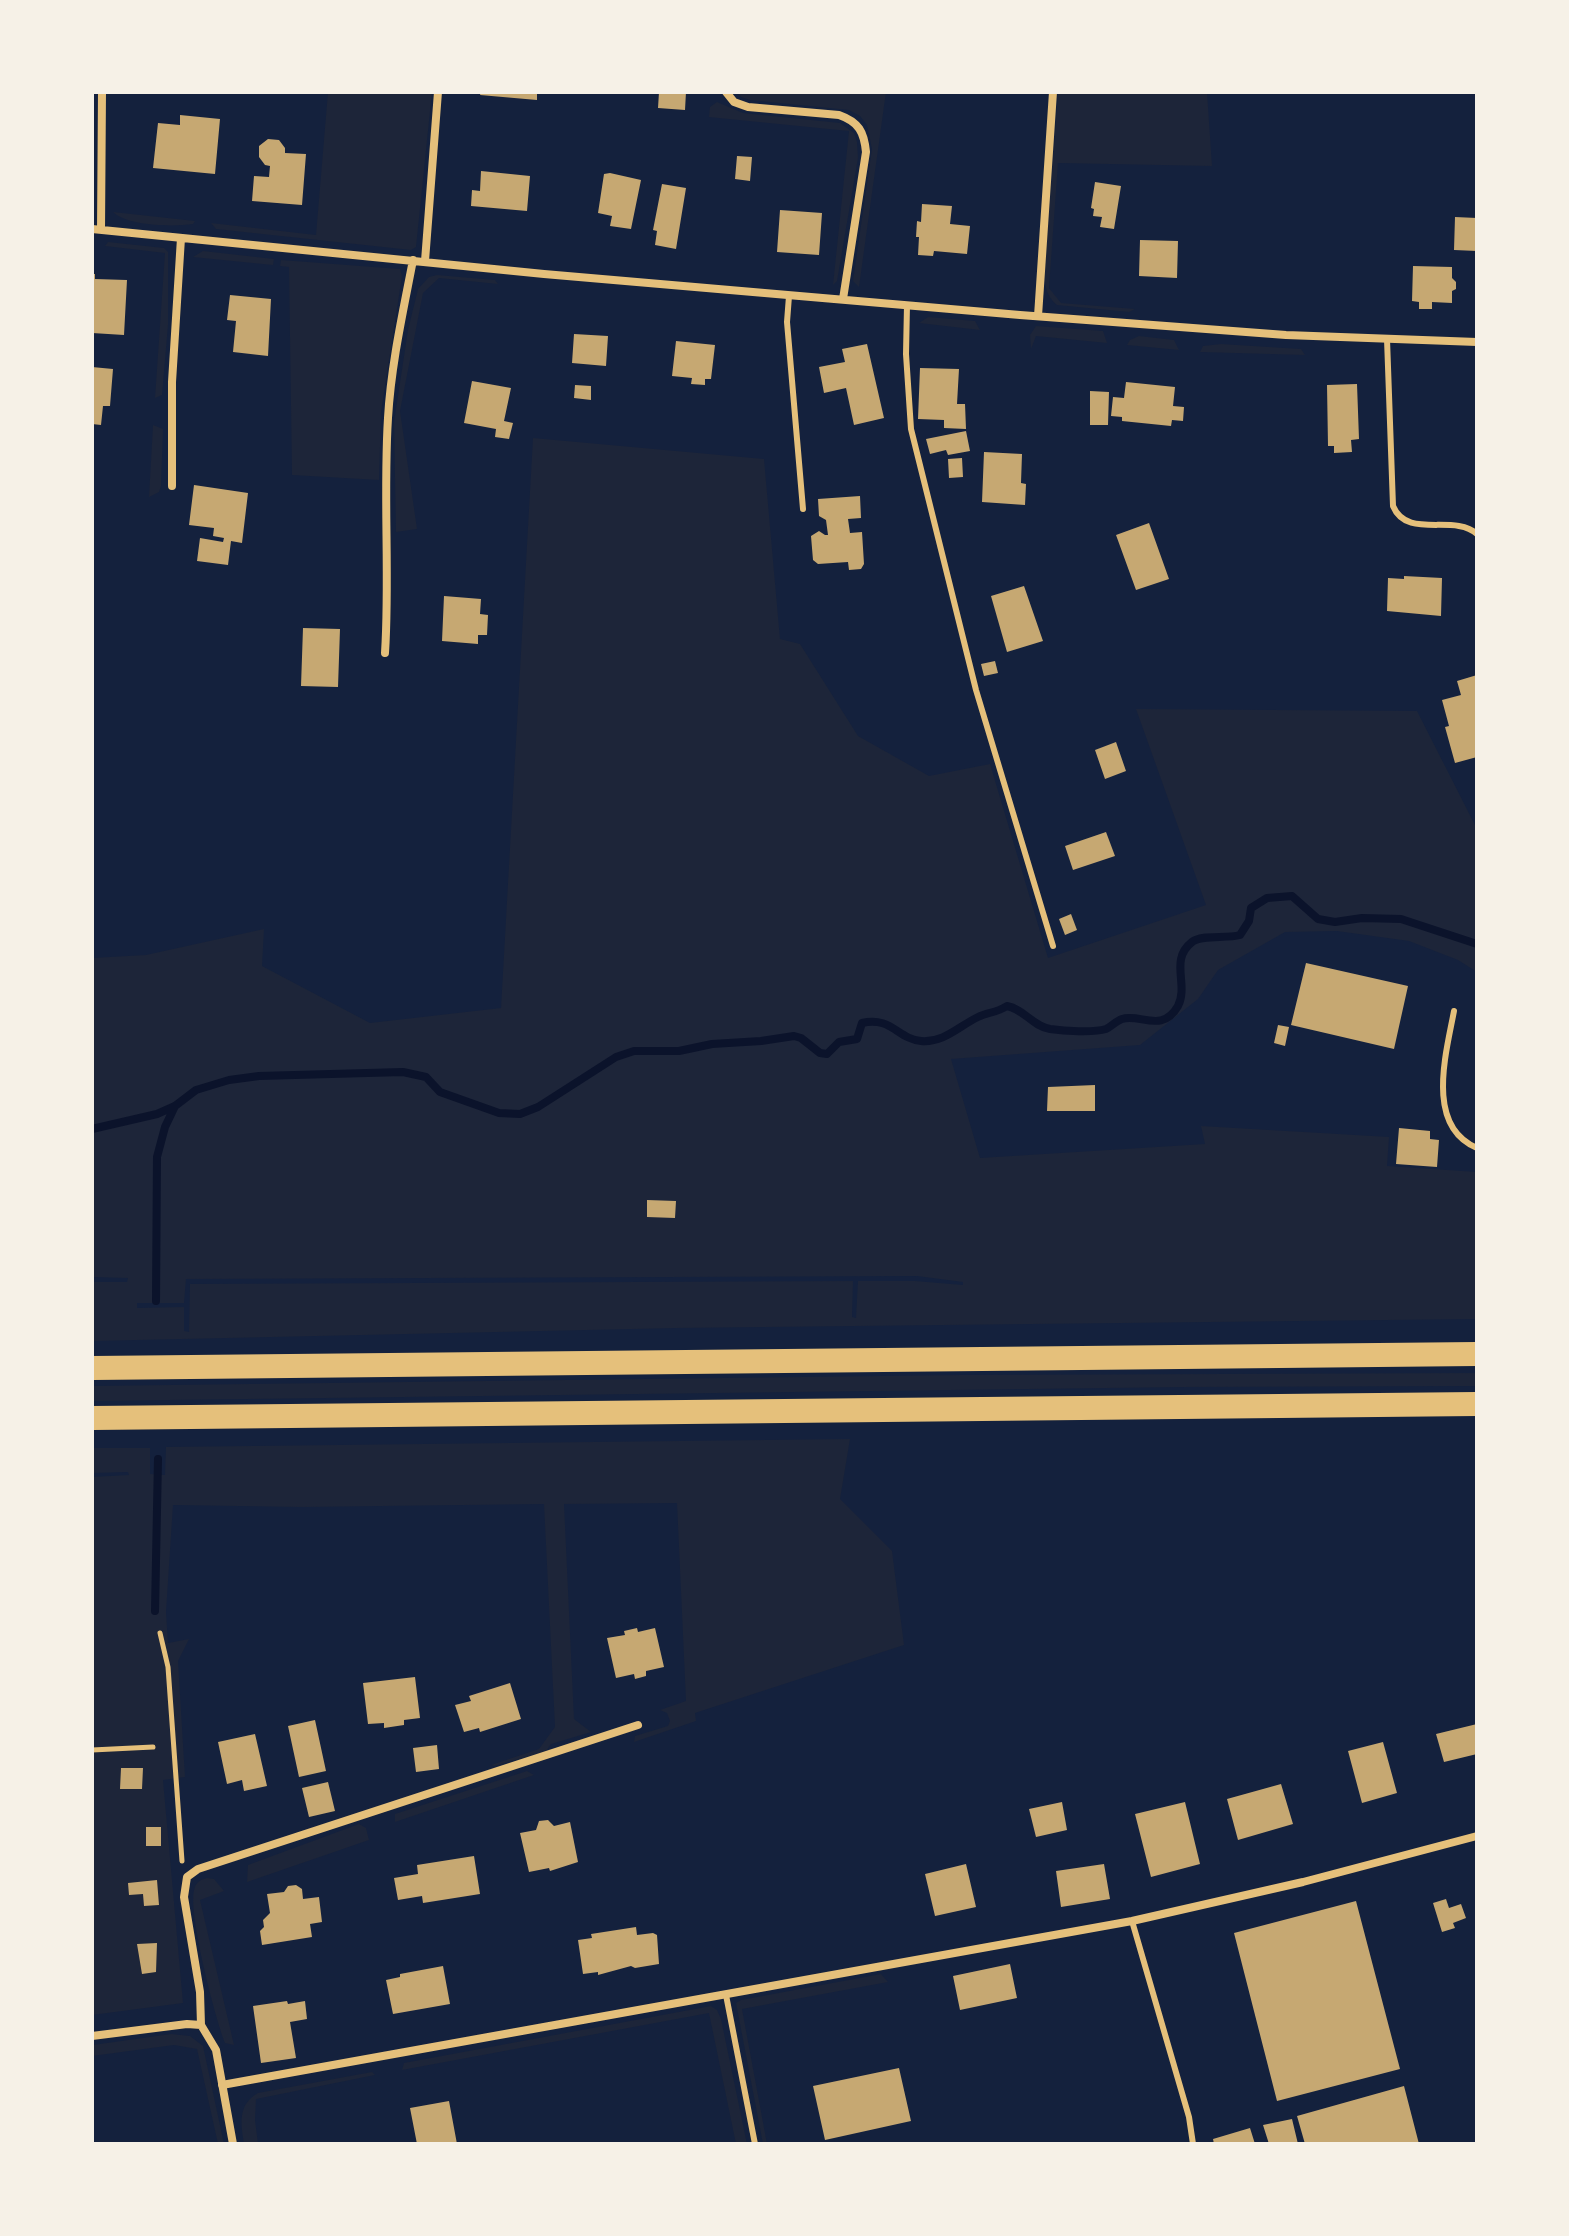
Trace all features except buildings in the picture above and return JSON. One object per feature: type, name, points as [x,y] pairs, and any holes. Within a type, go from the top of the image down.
[{"type":"highway","points":[[1390,1353],[1477,1343]]},
{"type":"highway","points":[[92,1368],[1477,1354]]},
{"type":"highway","points":[[92,1418],[1477,1404]]},
{"type":"street","points":[[102,92],[96,230],[789,296],[1286,335],[1477,342]]},
{"type":"street","points":[[425,261],[438,92]]},
{"type":"street","points":[[726,92],[734,102],[748,107],[839,115],[851,119],[865,135],[866,152],[843,299]]},
{"type":"street","points":[[1038,316],[1053,92]]},
{"type":"street","points":[[172,486],[172,382],[181,238]]},
{"type":"street","points":[[385,653],[389,587],[390,386],[413,260]]},
{"type":"street","points":[[233,2144],[216,2050],[201,2025],[200,1992],[184,1897],[187,1877],[198,1869],[638,1725]]},
{"type":"street","points":[[222,2085],[1132,1921],[1303,1882],[1477,1836]]},
{"type":"street","points":[[92,2036],[187,2024],[201,2025]]},
{"type":"lane","points":[[789,296],[787,322],[803,509]]},
{"type":"lane","points":[[907,305],[906,354],[911,429],[976,690],[1053,946]]},
{"type":"lane","points":[[1387,339],[1393,506],[1396,515],[1411,523],[1464,526],[1477,534]]},
{"type":"lane","points":[[1454,1011],[1447,1055],[1446,1119],[1459,1139],[1477,1148]]},
{"type":"lane","points":[[1132,1921],[1189,2117],[1193,2144]]},
{"type":"lane","points":[[726,1995],[755,2144]]},
{"type":"path","points":[[160,1633],[168,1667],[181,1860],[187,1877]]},
{"type":"path","points":[[92,1750],[153,1747]]},
{"type":"shaded area","points":[[328,92],[432,92],[416,247],[411,250],[216,229],[211,223],[316,235]]},
{"type":"shaded area","points":[[737,92],[886,92],[859,287],[853,281],[872,149],[867,125],[860,116],[849,110],[750,100]]},
{"type":"shaded area","points":[[1058,92],[1207,92],[1212,166],[1058,163],[1049,288],[1061,303],[1135,309],[1129,312],[1057,305],[1047,292],[1045,265]]},
{"type":"shaded area","points":[[717,102],[743,113],[840,123],[854,133],[858,158],[837,281],[833,285],[849,131],[709,117],[710,107]]},
{"type":"shaded area","points":[[113,212],[195,221],[184,225],[151,224],[129,220]]},
{"type":"shaded area","points":[[108,242],[164,248],[168,252],[168,325],[162,395],[155,398],[165,253],[105,246]]},
{"type":"shaded area","points":[[203,251],[274,259],[273,265],[193,257]]},
{"type":"shaded area","points":[[281,260],[400,269],[402,276],[381,412],[379,480],[292,475],[289,267],[280,266]]},
{"type":"shaded area","points":[[429,277],[495,280],[498,284],[439,278],[423,293],[400,411],[417,529],[396,532],[394,422],[408,330],[418,289]]},
{"type":"shaded area","points":[[928,317],[975,321],[980,330],[919,323]]},
{"type":"shaded area","points":[[1036,326],[1103,331],[1107,343],[1036,336],[1031,349],[1030,335]]},
{"type":"shaded area","points":[[1139,336],[1174,340],[1179,350],[1127,345]]},
{"type":"shaded area","points":[[1221,344],[1301,349],[1305,355],[1200,352],[1203,346]]},
{"type":"shaded area","points":[[153,425],[163,429],[161,486],[159,492],[149,497]]},
{"type":"shaded area","points":[[533,438],[764,459],[780,639],[800,644],[858,736],[929,776],[990,764],[1048,958],[1206,905],[1136,709],[1417,711],[1477,829],[1477,972],[1458,960],[1409,941],[1337,931],[1285,932],[1218,970],[1198,999],[1140,1045],[951,1059],[980,1158],[1205,1144],[1201,1126],[1389,1137],[1387,1166],[1477,1172],[1477,1319],[677,1328],[92,1341],[92,1282],[127,1282],[128,1278],[92,1277],[92,958],[146,955],[264,929],[262,966],[370,1023],[501,1008]],"holes":[[[917,1276],[963,1282],[963,1285],[858,1281],[856,1318],[852,1317],[853,1281],[190,1284],[189,1332],[184,1331],[184,1307],[137,1308],[137,1303],[184,1303],[186,1279]]]},
{"type":"shaded area","points":[[1477,1373],[1477,1386],[92,1401],[92,1386],[959,1375]]},
{"type":"shaded area","points":[[850,1439],[840,1499],[892,1551],[904,1645],[695,1713],[696,1721],[634,1742],[635,1736],[668,1726],[667,1713],[660,1710],[686,1701],[677,1503],[564,1504],[574,1719],[591,1732],[551,1744],[546,1751],[495,1766],[491,1765],[539,1749],[555,1727],[544,1504],[173,1505],[166,1612],[168,1643],[189,1639],[178,1661],[185,1777],[163,1780],[183,2003],[92,2015],[92,1477],[129,1475],[128,1472],[92,1473],[92,1448],[150,1448],[150,1474],[165,1475],[166,1447]]},
{"type":"shaded area","points":[[527,1771],[534,1775],[395,1822],[395,1814]]},
{"type":"shaded area","points":[[359,1824],[366,1828],[369,1840],[247,1882],[248,1865]]},
{"type":"shaded area","points":[[214,1879],[224,1891],[200,1900],[234,2045],[225,2043],[195,1920],[194,1890],[199,1882]]},
{"type":"shaded area","points":[[881,1974],[888,1982],[742,2009],[767,2144],[763,2144],[736,2003]]},
{"type":"shaded area","points":[[711,2006],[721,2019],[747,2144],[736,2144],[709,2013],[402,2070],[404,2063]]},
{"type":"shaded area","points":[[171,2034],[190,2036],[203,2046],[224,2144],[218,2144],[197,2049],[174,2045],[92,2056],[93,2045]]},
{"type":"shaded area","points":[[372,2072],[375,2075],[256,2099],[258,2144],[244,2144],[244,2109],[258,2093]]},
{"type":"waterway","points":[[92,1129],[157,1114],[175,1106],[196,1090],[229,1080],[259,1076],[403,1072],[426,1077],[440,1092],[499,1113],[520,1114],[538,1107],[616,1057],[634,1051],[679,1051],[712,1044],[794,1036],[820,1053],[827,1054],[839,1042],[857,1039],[862,1023],[880,1023],[913,1039],[929,1041],[944,1037],[978,1017],[1007,1006],[1038,1025],[1056,1030],[1100,1030],[1129,1018],[1158,1021],[1172,1014],[1178,1006],[1182,989],[1180,964],[1185,949],[1202,938],[1240,935],[1249,921],[1251,908],[1267,898],[1292,896],[1318,919],[1335,922],[1362,918],[1401,919],[1477,944]]},
{"type":"waterway","points":[[156,1301],[157,1157],[165,1127],[175,1106]]},
{"type":"waterway","points":[[155,1611],[158,1459]]}]
